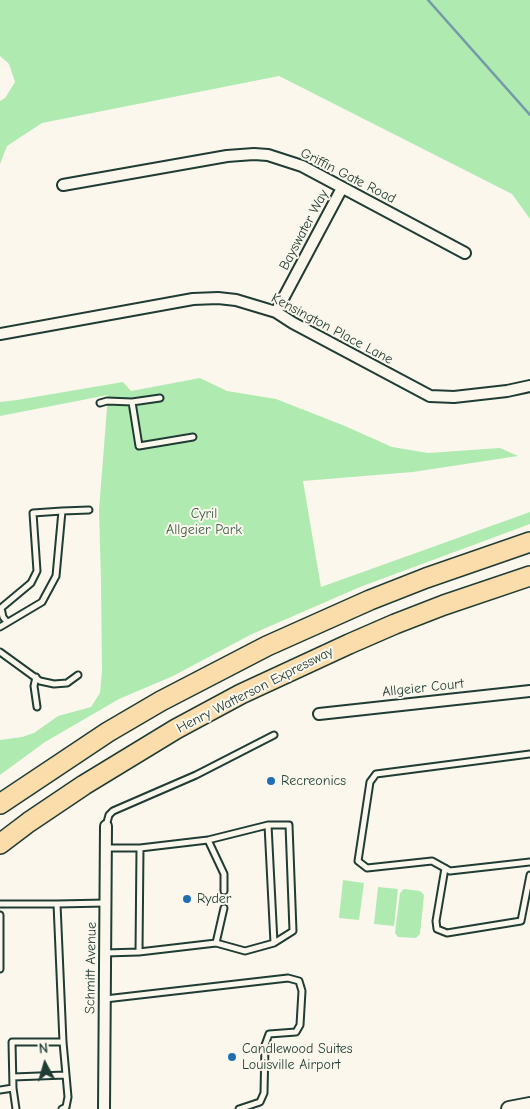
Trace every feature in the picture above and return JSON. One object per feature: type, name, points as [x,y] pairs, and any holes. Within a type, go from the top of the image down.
[{"type":"highway","points":[[0,804],[108,732],[161,701],[267,646],[408,585],[530,542]]},
{"type":"highway","name":"Henry Watterson Expressway","points":[[0,844],[84,785],[176,729],[240,694],[395,624],[530,576]]},
{"type":"street","name":"Griffin Gate Road","points":[[63,185],[227,156],[254,154],[285,159],[302,166],[465,253]]},
{"type":"street","name":"Bayswater Way","points":[[276,312],[342,188]]},
{"type":"street","name":"Kensington Place Lane","points":[[0,334],[207,298],[236,300],[276,312],[293,323],[430,396],[454,397],[507,391],[530,386]]},
{"type":"street","name":"Allgeier Court","points":[[319,714],[530,691]]},
{"type":"street","name":"Schmitt Avenue","points":[[104,1109],[106,826]]},
{"type":"street","points":[[509,1109],[530,1105]]},
{"type":"lane","points":[[100,403],[107,401],[132,402],[160,398]]},
{"type":"lane","points":[[132,402],[139,446],[193,437]]},
{"type":"lane","points":[[7,622],[3,617],[1,608],[31,583],[37,571],[33,513],[89,510]]},
{"type":"lane","points":[[0,627],[42,602],[56,576],[62,511]]},
{"type":"lane","points":[[0,652],[40,681],[54,684],[67,683],[78,675]]},
{"type":"lane","points":[[36,677],[34,686],[37,708]]},
{"type":"lane","points":[[106,826],[109,815],[113,811],[196,775],[274,735]]},
{"type":"lane","points":[[530,754],[376,774],[370,782],[358,861],[367,868],[432,861],[450,871],[530,862]]},
{"type":"lane","points":[[268,825],[274,943]]},
{"type":"lane","points":[[105,953],[139,952],[216,943],[244,951],[274,943],[293,931],[289,825],[268,825],[208,840],[140,848],[106,848]]},
{"type":"lane","points":[[208,840],[224,874],[224,891]]},
{"type":"lane","points":[[139,952],[140,848]]},
{"type":"lane","points":[[445,868],[436,921],[437,929],[447,933],[521,922],[530,875]]},
{"type":"lane","points":[[0,904],[106,903]]},
{"type":"lane","points":[[57,904],[63,1042],[68,1097],[66,1107],[62,1109]]},
{"type":"lane","points":[[216,943],[224,908]]},
{"type":"lane","points":[[0,915],[0,969]]},
{"type":"lane","points":[[105,999],[288,978],[299,981],[302,991],[300,1025],[296,1032],[270,1034],[265,1045],[264,1093],[260,1102],[238,1109]]},
{"type":"lane","points":[[16,1109],[13,1088],[12,1042],[63,1042]]},
{"type":"lane","points":[[13,1076],[65,1075]]},
{"type":"lane","points":[[0,1090],[13,1088]]},
{"type":"green space","points":[[0,0],[530,0],[530,219],[512,194],[279,76],[42,123],[7,146],[0,164],[0,101],[5,98],[15,82],[9,64],[0,56]]},
{"type":"green space","name":"Cyril Allgeier Park","points":[[200,378],[227,391],[276,399],[392,447],[428,453],[500,448],[518,456],[413,472],[303,481],[321,587],[530,512],[530,524],[360,587],[252,634],[173,676],[119,699],[45,742],[0,775],[0,740],[34,733],[58,716],[91,707],[100,693],[102,671],[99,510],[108,395],[0,416],[0,402],[123,382],[131,391]]},
{"type":"green space","points":[[343,880],[364,883],[359,920],[339,918]]},
{"type":"green space","points":[[378,887],[398,889],[394,926],[374,924]]},
{"type":"green space","points":[[404,889],[420,891],[424,895],[420,934],[416,938],[398,937],[395,933],[400,893]]},
{"type":"waterway","points":[[428,0],[530,115]]},
{"type":"place","name":"Recreonics","points":[[271,781]]},
{"type":"place","name":"Ryder","points":[[187,899]]},
{"type":"place","name":"Candlewood Suites Louisville Airport","points":[[232,1057]]}]
